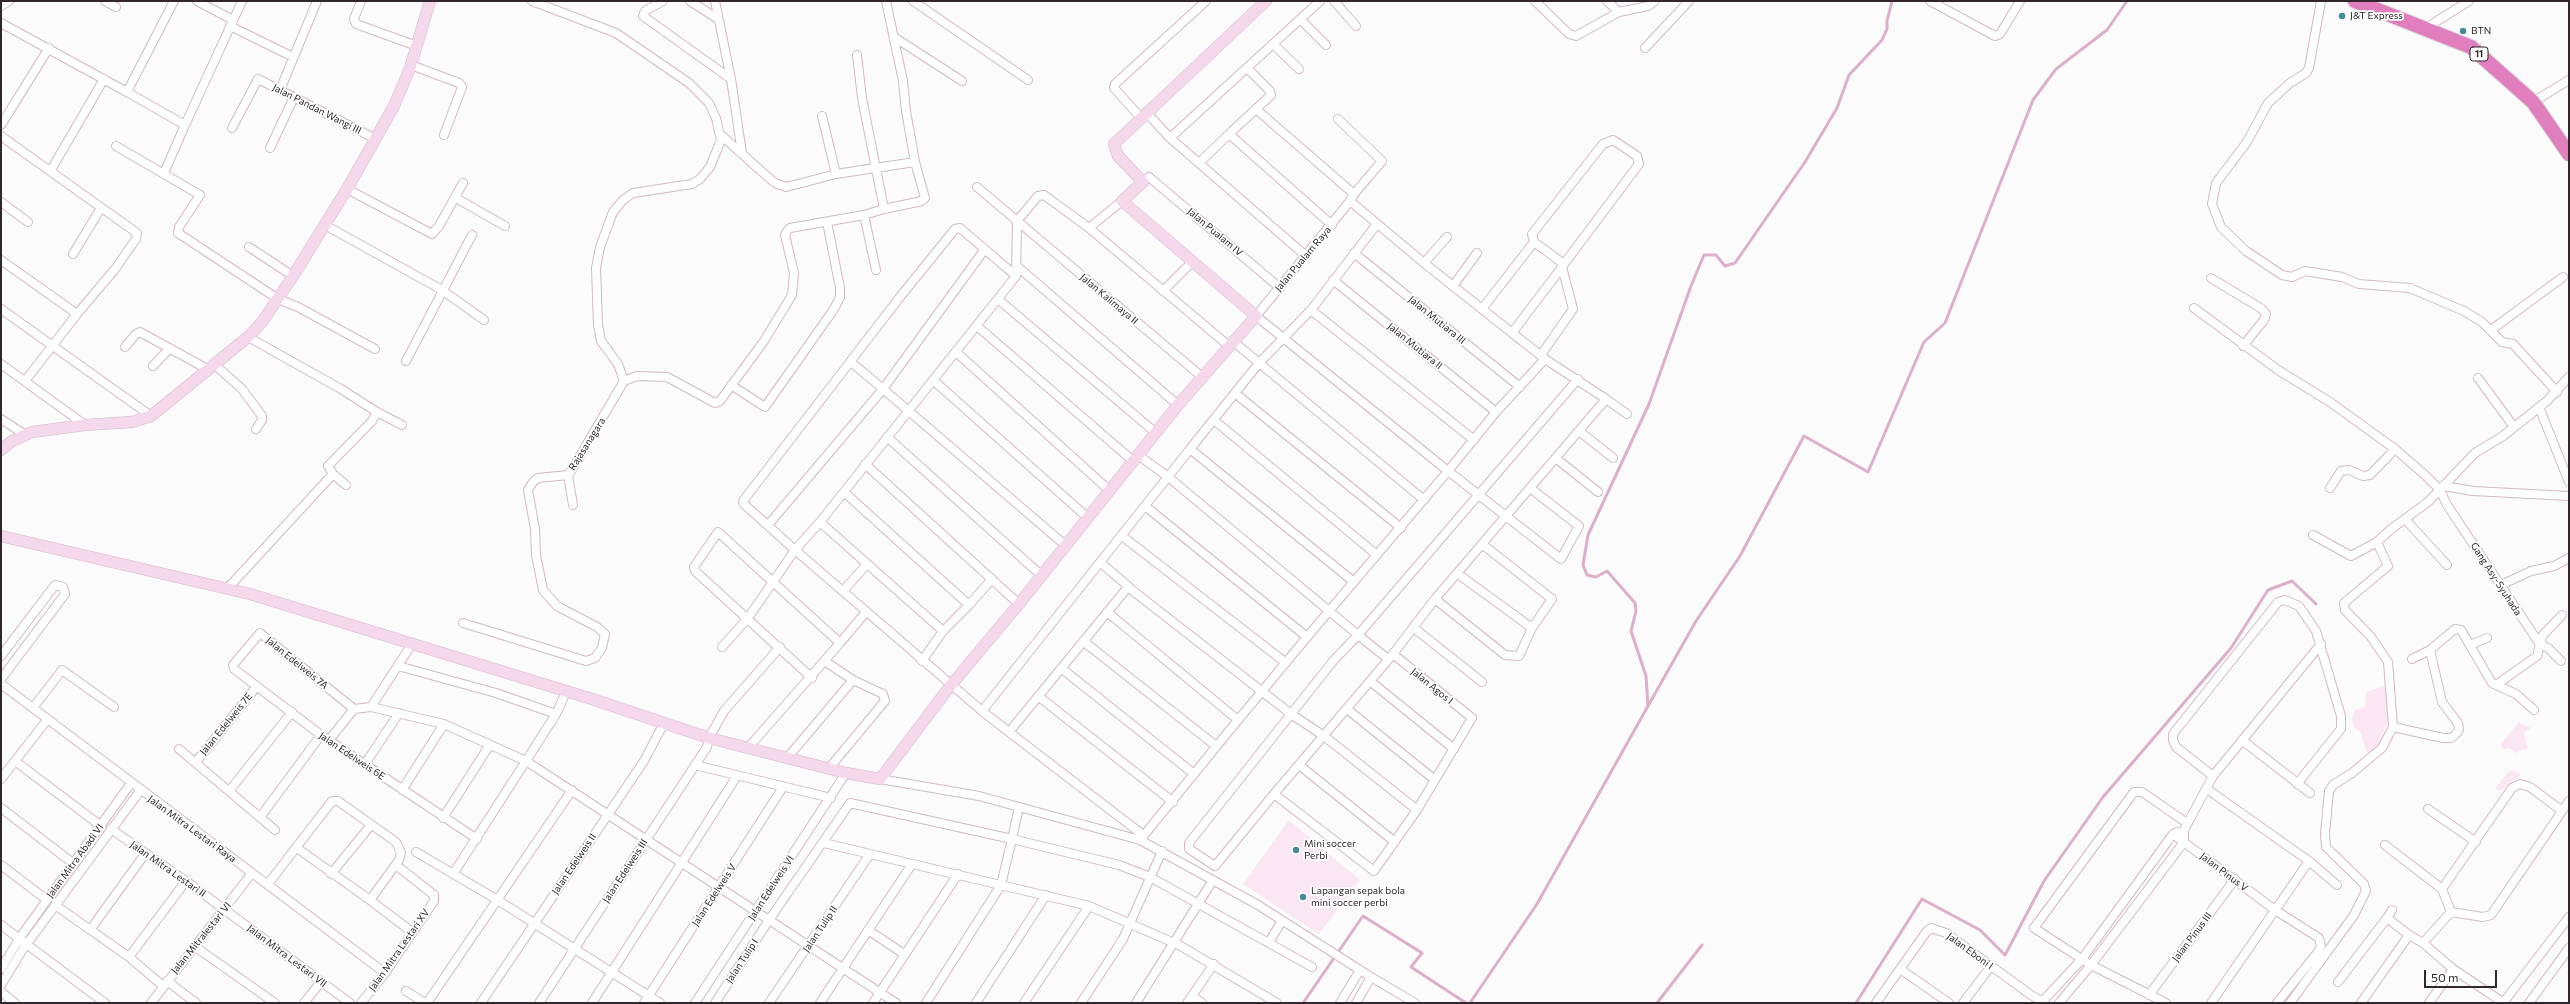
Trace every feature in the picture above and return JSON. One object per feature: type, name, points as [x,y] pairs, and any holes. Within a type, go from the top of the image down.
[{"type":"highway","name":"11","points":[[2355,1],[2471,47],[2533,102],[2568,151]]},
{"type":"street","points":[[1,6],[9,1]]},
{"type":"street","points":[[105,1],[116,7]]},
{"type":"street","points":[[126,92],[174,1]]},
{"type":"street","points":[[197,1],[232,23],[293,57]]},
{"type":"street","points":[[164,173],[242,1]]},
{"type":"street","points":[[280,90],[317,1]]},
{"type":"street","points":[[361,1],[354,19],[356,24],[417,46]]},
{"type":"street","points":[[1,450],[24,434],[85,424],[132,422],[151,416],[248,337],[278,299],[293,276],[347,189],[394,106],[411,65],[430,1]]},
{"type":"street","points":[[532,1],[616,33],[689,83],[709,103],[716,118],[720,134],[719,149],[710,167],[700,179],[692,184],[633,193],[623,200],[613,212],[606,227],[596,268],[598,325],[601,341],[618,364],[624,381],[637,376],[667,377],[715,403],[720,401],[772,330],[792,295],[794,273],[785,235],[790,228],[864,215],[922,201],[925,198],[916,162],[894,37],[886,1]]},
{"type":"street","points":[[663,1],[645,10],[643,16],[731,79]]},
{"type":"street","points":[[690,1],[718,19]]},
{"type":"street","points":[[714,1],[731,79],[742,153]]},
{"type":"street","points":[[912,1],[1028,80]]},
{"type":"street","points":[[1206,1],[1115,84],[1114,88],[1306,256]]},
{"type":"street","points":[[1089,228],[1146,179],[1118,156],[1114,144],[1266,1]]},
{"type":"street","points":[[1170,138],[1274,46],[1320,1]]},
{"type":"street","points":[[1334,1],[1356,26]]},
{"type":"street","points":[[1535,1],[1569,34],[1576,36],[1619,12],[1648,6],[1655,1]]},
{"type":"street","points":[[1607,1],[1619,12]]},
{"type":"street","points":[[1645,48],[1689,1]]},
{"type":"street","points":[[1930,1],[1995,36],[2000,34],[2020,1]]},
{"type":"street","points":[[2321,1],[2309,68],[2306,73],[2290,83],[2268,103],[2247,142],[2216,183],[2212,204],[2215,217],[2229,237],[2275,272],[2292,277],[2305,271],[2342,277],[2358,284],[2410,288],[2464,311],[2491,330],[2502,342],[2513,344],[2557,392]]},
{"type":"street","points":[[2426,28],[2469,1]]},
{"type":"street","points":[[1301,20],[1326,45]]},
{"type":"street","points":[[1,23],[104,78],[185,125]]},
{"type":"street","points":[[894,37],[962,81]]},
{"type":"street","points":[[1274,46],[1299,69]]},
{"type":"street","points":[[1,125],[49,48]]},
{"type":"street","points":[[856,55],[862,98],[884,209]]},
{"type":"street","points":[[411,65],[462,86],[444,135]]},
{"type":"street","points":[[1199,163],[1257,110],[1271,93],[1248,69]]},
{"type":"street","points":[[51,170],[104,78]]},
{"type":"street","name":"Jalan Pandan Wangi III","points":[[232,128],[258,79],[376,139]]},
{"type":"street","points":[[2533,102],[2569,80]]},
{"type":"street","points":[[270,148],[294,97]]},
{"type":"street","points":[[1257,110],[1352,198],[1377,224],[1424,263],[1543,357],[1578,378],[1627,414]]},
{"type":"street","points":[[822,116],[836,174]]},
{"type":"street","name":"Jalan Pualam Raya","points":[[1256,316],[1332,225],[1382,161],[1338,119]]},
{"type":"street","points":[[720,134],[775,183],[786,187],[836,174],[916,162]]},
{"type":"street","points":[[1229,134],[1332,225]]},
{"type":"street","points":[[1,136],[51,170],[101,208],[135,230],[138,236],[115,270],[77,314],[25,381]]},
{"type":"street","points":[[1142,838],[1260,692],[1401,528],[1496,412],[1520,387],[1543,357],[1573,309],[1563,266],[1534,242],[1531,237],[1533,232],[1606,141],[1613,140],[1637,156],[1639,164],[1563,266],[1512,333]]},
{"type":"street","points":[[116,146],[200,195],[178,227],[178,234],[278,299],[375,349]]},
{"type":"street","name":"Jalan Pualam IV","points":[[1146,179],[1280,288]]},
{"type":"street","points":[[347,189],[432,234],[456,198],[463,183]]},
{"type":"street","name":"Jalan Kalimaya II","points":[[977,186],[1201,376]]},
{"type":"street","points":[[722,647],[748,618],[795,550],[820,522],[908,410],[999,300],[1016,276],[1018,267],[1017,221],[1038,196],[1044,195],[1089,228],[1163,291],[1231,344],[1259,363],[1424,500]]},
{"type":"street","points":[[456,198],[505,226]]},
{"type":"street","points":[[1122,201],[1256,316],[1478,495],[1561,559],[1579,526],[1530,488]]},
{"type":"street","points":[[1,202],[28,222]]},
{"type":"street","points":[[73,254],[101,208]]},
{"type":"street","points":[[864,215],[876,270]]},
{"type":"street","points":[[731,386],[765,407],[834,309],[840,298],[840,288],[827,222]]},
{"type":"street","points":[[325,224],[442,290],[484,320]]},
{"type":"street","points":[[982,711],[1122,536],[1167,476],[1215,421],[1259,363],[1311,310],[1377,224]]},
{"type":"street","points":[[1016,276],[960,228],[955,229],[743,501],[744,504],[950,685],[1142,838],[1282,921],[1415,1003]]},
{"type":"street","points":[[406,361],[472,235]]},
{"type":"street","points":[[1424,263],[1447,237]]},
{"type":"street","points":[[1482,309],[1534,242]]},
{"type":"street","points":[[249,247],[293,276]]},
{"type":"street","points":[[768,524],[883,389],[985,249]]},
{"type":"street","name":"Jalan Mutiara III","points":[[1354,253],[1520,387]]},
{"type":"street","points":[[1454,286],[1478,253]]},
{"type":"street","points":[[1,260],[77,314]]},
{"type":"street","points":[[1163,291],[1192,262]]},
{"type":"street","points":[[1018,267],[1178,404]]},
{"type":"street","points":[[2491,330],[2563,277]]},
{"type":"street","points":[[2211,278],[2262,309],[2266,314],[2264,320],[2243,346]]},
{"type":"street","name":"Jalan Mutiara II","points":[[1333,280],[1496,412]]},
{"type":"street","points":[[999,300],[1156,432]]},
{"type":"street","points":[[2194,308],[2243,346],[2330,402],[2395,449],[2441,488],[2473,492],[2569,496]]},
{"type":"street","points":[[1,309],[151,416]]},
{"type":"street","points":[[1311,310],[1474,440]]},
{"type":"street","points":[[880,779],[950,685],[1042,576],[1178,404],[1201,376],[1256,316]]},
{"type":"street","name":"Jalan Agos I","points":[[978,326],[1135,458],[1167,476],[1330,610],[1358,635],[1391,657],[1472,718],[1454,749]]},
{"type":"street","points":[[124,347],[136,334],[140,332],[170,348],[212,367],[242,389],[262,416],[262,420],[256,429]]},
{"type":"street","points":[[248,337],[402,425]]},
{"type":"street","points":[[153,366],[170,348]]},
{"type":"street","points":[[956,352],[1109,490]]},
{"type":"street","points":[[851,362],[1065,545]]},
{"type":"street","points":[[1,364],[85,424]]},
{"type":"street","points":[[2313,535],[2351,556],[2377,542],[2391,529],[2405,520],[2441,488],[2475,453],[2514,427],[2539,407],[2557,392],[2569,377]]},
{"type":"street","points":[[1578,378],[1358,635],[1334,660],[1188,843],[1188,847],[1215,866],[1274,794],[1391,657],[1435,599],[1458,574],[1530,488],[1557,459],[1606,399]]},
{"type":"street","points":[[2478,378],[2514,427]]},
{"type":"street","points":[[933,380],[1088,518]]},
{"type":"street","name":"Rajasanagara","points":[[463,623],[586,661],[595,658],[602,648],[605,634],[597,627],[557,606],[543,590],[538,572],[528,490],[533,482],[538,478],[568,475],[624,381]]},
{"type":"street","points":[[1236,394],[1401,528]]},
{"type":"street","points":[[2539,407],[2569,482]]},
{"type":"street","points":[[346,485],[333,474],[328,466],[372,421],[377,412]]},
{"type":"street","points":[[1,419],[24,434]]},
{"type":"street","points":[[1215,421],[1377,555]]},
{"type":"street","points":[[1579,431],[1613,458]]},
{"type":"street","points":[[887,437],[1042,576]]},
{"type":"street","points":[[1190,449],[1354,582]]},
{"type":"street","points":[[2330,488],[2343,469],[2370,475],[2395,449]]},
{"type":"street","points":[[1557,459],[1598,492]]},
{"type":"street","points":[[865,464],[1019,604]]},
{"type":"street","points":[[227,589],[333,474]]},
{"type":"street","points":[[568,475],[573,504]]},
{"type":"street","name":"Gang Asy-Syuhada","points":[[2441,488],[2447,505],[2501,585],[2514,609],[2539,644],[2548,648],[2561,661]]},
{"type":"street","points":[[844,492],[968,605]]},
{"type":"street","points":[[1145,506],[1307,637]]},
{"type":"street","points":[[2405,520],[2447,565]]},
{"type":"street","points":[[820,522],[943,631]]},
{"type":"street","points":[[812,678],[780,647],[695,571],[694,567],[718,532],[840,643]]},
{"type":"street","points":[[1,536],[227,589],[592,699],[661,729],[708,743],[748,748],[788,757],[830,767],[845,775],[880,779],[979,796],[1019,810],[1142,838]]},
{"type":"street","points":[[1122,536],[1286,663]]},
{"type":"street","points":[[2290,1003],[2354,915],[2366,891],[2360,879],[2326,847],[2325,834],[2329,791],[2333,785],[2352,773],[2382,748],[2393,727],[2388,662],[2371,637],[2344,607],[2347,598],[2388,566],[2377,542]]},
{"type":"street","points":[[1435,599],[1509,656],[1518,656],[1532,628],[1552,599],[1482,544]]},
{"type":"street","points":[[2501,585],[2531,571],[2554,566],[2569,558]]},
{"type":"street","points":[[1100,562],[1260,692],[1324,736],[1417,810]]},
{"type":"street","points":[[843,591],[867,564]]},
{"type":"street","points":[[1458,574],[1532,628]]},
{"type":"street","points":[[922,661],[943,631],[992,579]]},
{"type":"street","points":[[1,656],[55,585],[63,587],[65,594],[1,679]]},
{"type":"street","points":[[1009,732],[1106,612],[1129,587]]},
{"type":"street","points":[[2214,776],[2176,747],[2173,740],[2174,734],[2278,602],[2285,600],[2299,606],[2311,620],[2321,644],[2341,716],[2341,729],[2297,784]]},
{"type":"street","points":[[748,748],[826,662],[866,612]]},
{"type":"street","points":[[1106,612],[1238,720]]},
{"type":"street","points":[[2496,685],[2537,656],[2541,649],[2539,644],[2544,634],[2562,615]]},
{"type":"street","points":[[1414,628],[1482,682]]},
{"type":"street","points":[[2412,659],[2430,650],[2455,629],[2461,630],[2492,683],[2516,694],[2534,710]]},
{"type":"street","name":"Jalan Edelweis 7A","points":[[233,665],[260,633],[354,709]]},
{"type":"street","points":[[2470,645],[2487,638]]},
{"type":"street","points":[[1083,641],[1216,746]]},
{"type":"street","points":[[371,707],[412,644]]},
{"type":"street","points":[[2059,1003],[2091,965],[2184,842],[2186,827],[2214,776],[2321,644]]},
{"type":"street","name":"Jalan Edelweis III","points":[[539,1003],[696,763],[724,711],[780,647]]},
{"type":"street","points":[[2393,727],[2446,738],[2454,736],[2459,730],[2458,723],[2442,702],[2430,650]]},
{"type":"street","points":[[826,662],[853,680],[883,694],[885,701],[830,767]]},
{"type":"street","name":"Jalan Edelweis 6E","points":[[233,665],[234,669],[321,735],[443,818],[477,839]]},
{"type":"street","points":[[398,666],[496,693],[556,714]]},
{"type":"street","points":[[1061,668],[1194,774]]},
{"type":"street","points":[[34,708],[62,670],[114,707]]},
{"type":"street","points":[[788,757],[853,680]]},
{"type":"street","points":[[1274,794],[1374,871],[1417,810],[1454,749],[1370,681]]},
{"type":"street","name":"Jalan Mitra Lestari Raya","points":[[1,684],[140,791],[268,884],[385,973]]},
{"type":"street","name":"Jalan Edelweis 7E","points":[[196,762],[257,686]]},
{"type":"street","points":[[453,874],[477,839],[556,714],[566,692]]},
{"type":"street","points":[[1038,696],[1172,802]]},
{"type":"street","points":[[329,740],[354,709],[371,707],[444,724],[489,746],[526,761],[896,1003]]},
{"type":"street","points":[[1347,708],[1436,780]]},
{"type":"street","points":[[230,790],[292,712]]},
{"type":"street","points":[[365,764],[399,714]]},
{"type":"street","points":[[1,779],[47,720]]},
{"type":"street","points":[[402,790],[444,724]]},
{"type":"street","name":"Jalan Edelweis II","points":[[481,1003],[607,813],[644,761],[661,729]]},
{"type":"street","points":[[261,816],[321,735]]},
{"type":"street","points":[[2242,740],[2310,793]]},
{"type":"street","points":[[443,818],[489,746]]},
{"type":"street","points":[[179,749],[261,816],[275,830]]},
{"type":"street","points":[[15,761],[101,826]]},
{"type":"street","points":[[696,763],[737,776],[783,787],[832,796]]},
{"type":"street","points":[[1299,765],[1395,842]]},
{"type":"street","name":"Jalan Edelweis VI","points":[[695,1003],[763,916],[845,775]]},
{"type":"street","points":[[592,1003],[737,776]]},
{"type":"street","name":"Jalan Mitra Abadi VI","points":[[23,942],[47,900],[131,783]]},
{"type":"street","points":[[2442,889],[2512,788],[2520,784],[2530,787],[2562,811]]},
{"type":"street","name":"Jalan Edelweis V","points":[[644,1003],[783,787]]},
{"type":"street","points":[[2207,789],[2309,861],[2337,885]]},
{"type":"street","points":[[406,991],[426,1003],[572,790]]},
{"type":"street","points":[[1,969],[56,905],[140,791]]},
{"type":"street","points":[[2166,1003],[2091,965],[2034,928],[2134,792],[2142,792],[2186,827]]},
{"type":"street","points":[[268,884],[332,801],[338,801],[400,846],[401,853],[396,865],[370,900]]},
{"type":"street","points":[[2452,912],[2483,917],[2491,915],[2569,801]]},
{"type":"street","points":[[763,916],[824,844],[850,803],[1013,836],[1119,865],[1150,877],[1199,902],[1312,967]]},
{"type":"street","points":[[1,808],[74,864]]},
{"type":"street","points":[[2428,809],[2476,842]]},
{"type":"street","points":[[926,1003],[1000,885],[1019,810]]},
{"type":"street","points":[[332,874],[371,824]]},
{"type":"street","points":[[2043,1002],[2082,959],[2173,834],[2186,827]]},
{"type":"street","name":"Jalan Mitra Lestari II","points":[[111,829],[224,909]]},
{"type":"street","name":"Jalan Pinus V","points":[[2173,834],[2275,910],[2316,936],[2321,942],[2318,952],[2277,1003]]},
{"type":"street","points":[[824,844],[958,874],[1089,906],[1175,943],[1214,964],[1278,1003]]},
{"type":"street","points":[[2385,845],[2442,889],[2452,912]]},
{"type":"street","points":[[297,848],[412,932]]},
{"type":"street","points":[[1081,1003],[1131,923],[1162,851]]},
{"type":"street","points":[[416,852],[535,923],[660,1003]]},
{"type":"street","points":[[90,930],[146,854]]},
{"type":"street","name":"Jalan Tulip II","points":[[769,1003],[870,854]]},
{"type":"street","points":[[2211,1003],[2309,861]]},
{"type":"street","points":[[1,864],[47,900]]},
{"type":"street","points":[[820,1003],[912,864]]},
{"type":"street","name":"Jalan Mitra Lestari XV","points":[[360,1003],[385,973],[434,898],[425,888],[396,865]]},
{"type":"street","name":"Jalan Mitralestari VI","points":[[151,1003],[165,983],[252,873]]},
{"type":"street","points":[[873,1003],[958,874]]},
{"type":"street","name":"Jalan Pinus III","points":[[2149,995],[2235,879]]},
{"type":"street","points":[[1136,1003],[1175,943],[1213,880]]},
{"type":"street","points":[[129,957],[186,881]]},
{"type":"street","points":[[976,1003],[1046,895]]},
{"type":"street","points":[[56,905],[165,983],[196,1003]]},
{"type":"street","points":[[1024,1003],[1089,906]]},
{"type":"street","name":"Jalan Mitra Lestari VII","points":[[224,909],[350,1003]]},
{"type":"street","points":[[2423,943],[2452,912]]},
{"type":"street","points":[[2338,982],[2390,914],[2409,935],[2423,943],[2453,969],[2504,1003],[2569,917]]},
{"type":"street","name":"Jalan Tulip I","points":[[715,1003],[763,916]]},
{"type":"street","points":[[1269,942],[1282,921]]},
{"type":"street","points":[[1,925],[105,1003]]},
{"type":"street","name":"Jalan Eboni I","points":[[1876,1003],[1927,931],[1931,928],[1946,933],[1991,966],[2032,999],[2043,1002]]},
{"type":"street","points":[[868,930],[904,954]]},
{"type":"street","points":[[2361,1003],[2409,935]]},
{"type":"street","points":[[1,985],[23,942]]},
{"type":"street","points":[[194,946],[275,1003]]},
{"type":"street","points":[[2530,1003],[2569,948]]},
{"type":"street","points":[[1202,1003],[1189,999],[1214,964]]},
{"type":"street","points":[[1963,1003],[1991,966]]},
{"type":"street","points":[[1900,969],[1949,1003]]},
{"type":"street","points":[[2429,1003],[2453,969]]},
{"type":"street","points":[[1340,1003],[1360,970]]},
{"type":"street","points":[[1356,1003],[1372,977]]},
{"type":"street","points":[[304,1003],[321,982]]},
{"type":"street","points":[[1,992],[15,1003]]},
{"type":"shaded area","points":[[2390,684],[2388,721],[2377,748],[2367,753],[2361,733],[2354,727],[2352,719],[2355,710],[2366,707],[2366,692]]},
{"type":"shaded area","points":[[2519,722],[2531,728],[2524,733],[2528,748],[2515,753],[2509,748],[2503,750],[2501,744]]},
{"type":"shaded area","points":[[2514,770],[2521,775],[2500,791],[2495,789],[2508,772]]},
{"type":"shaded area","name":"Mini soccer Perbi","points":[[1289,820],[1360,880],[1319,934],[1243,884]]},
{"type":"waterway","points":[[1470,1003],[1537,904],[1648,706],[1646,676],[1631,631],[1636,611],[1635,603],[1607,571],[1596,577],[1587,575],[1583,565],[1588,535],[1649,404],[1691,286],[1704,255],[1716,255],[1725,266],[1735,263],[1805,162],[1837,108],[1849,75],[1882,40],[1887,29],[1887,21],[1892,1]]},
{"type":"waterway","points":[[1648,706],[1696,621],[1740,556],[1804,436],[1868,472],[1924,342],[1945,323],[2033,100],[2056,69],[2107,30],[2127,1]]},
{"type":"waterway","points":[[1856,1003],[1922,899],[1980,930],[2005,955],[2044,881],[2103,797],[2231,648],[2268,590],[2292,581],[2316,604]]},
{"type":"waterway","points":[[1303,1003],[1363,916],[1422,953],[1411,967],[1466,1003]]},
{"type":"waterway","points":[[1657,1003],[1702,945]]},
{"type":"place","name":"J&T Express","points":[[2342,16]]},
{"type":"place","name":"BTN","points":[[2463,31]]},
{"type":"place","name":"Mini soccer Perbi","points":[[1296,850]]},
{"type":"place","name":"Lapangan sepak bola mini soccer perbi","points":[[1303,897]]}]
